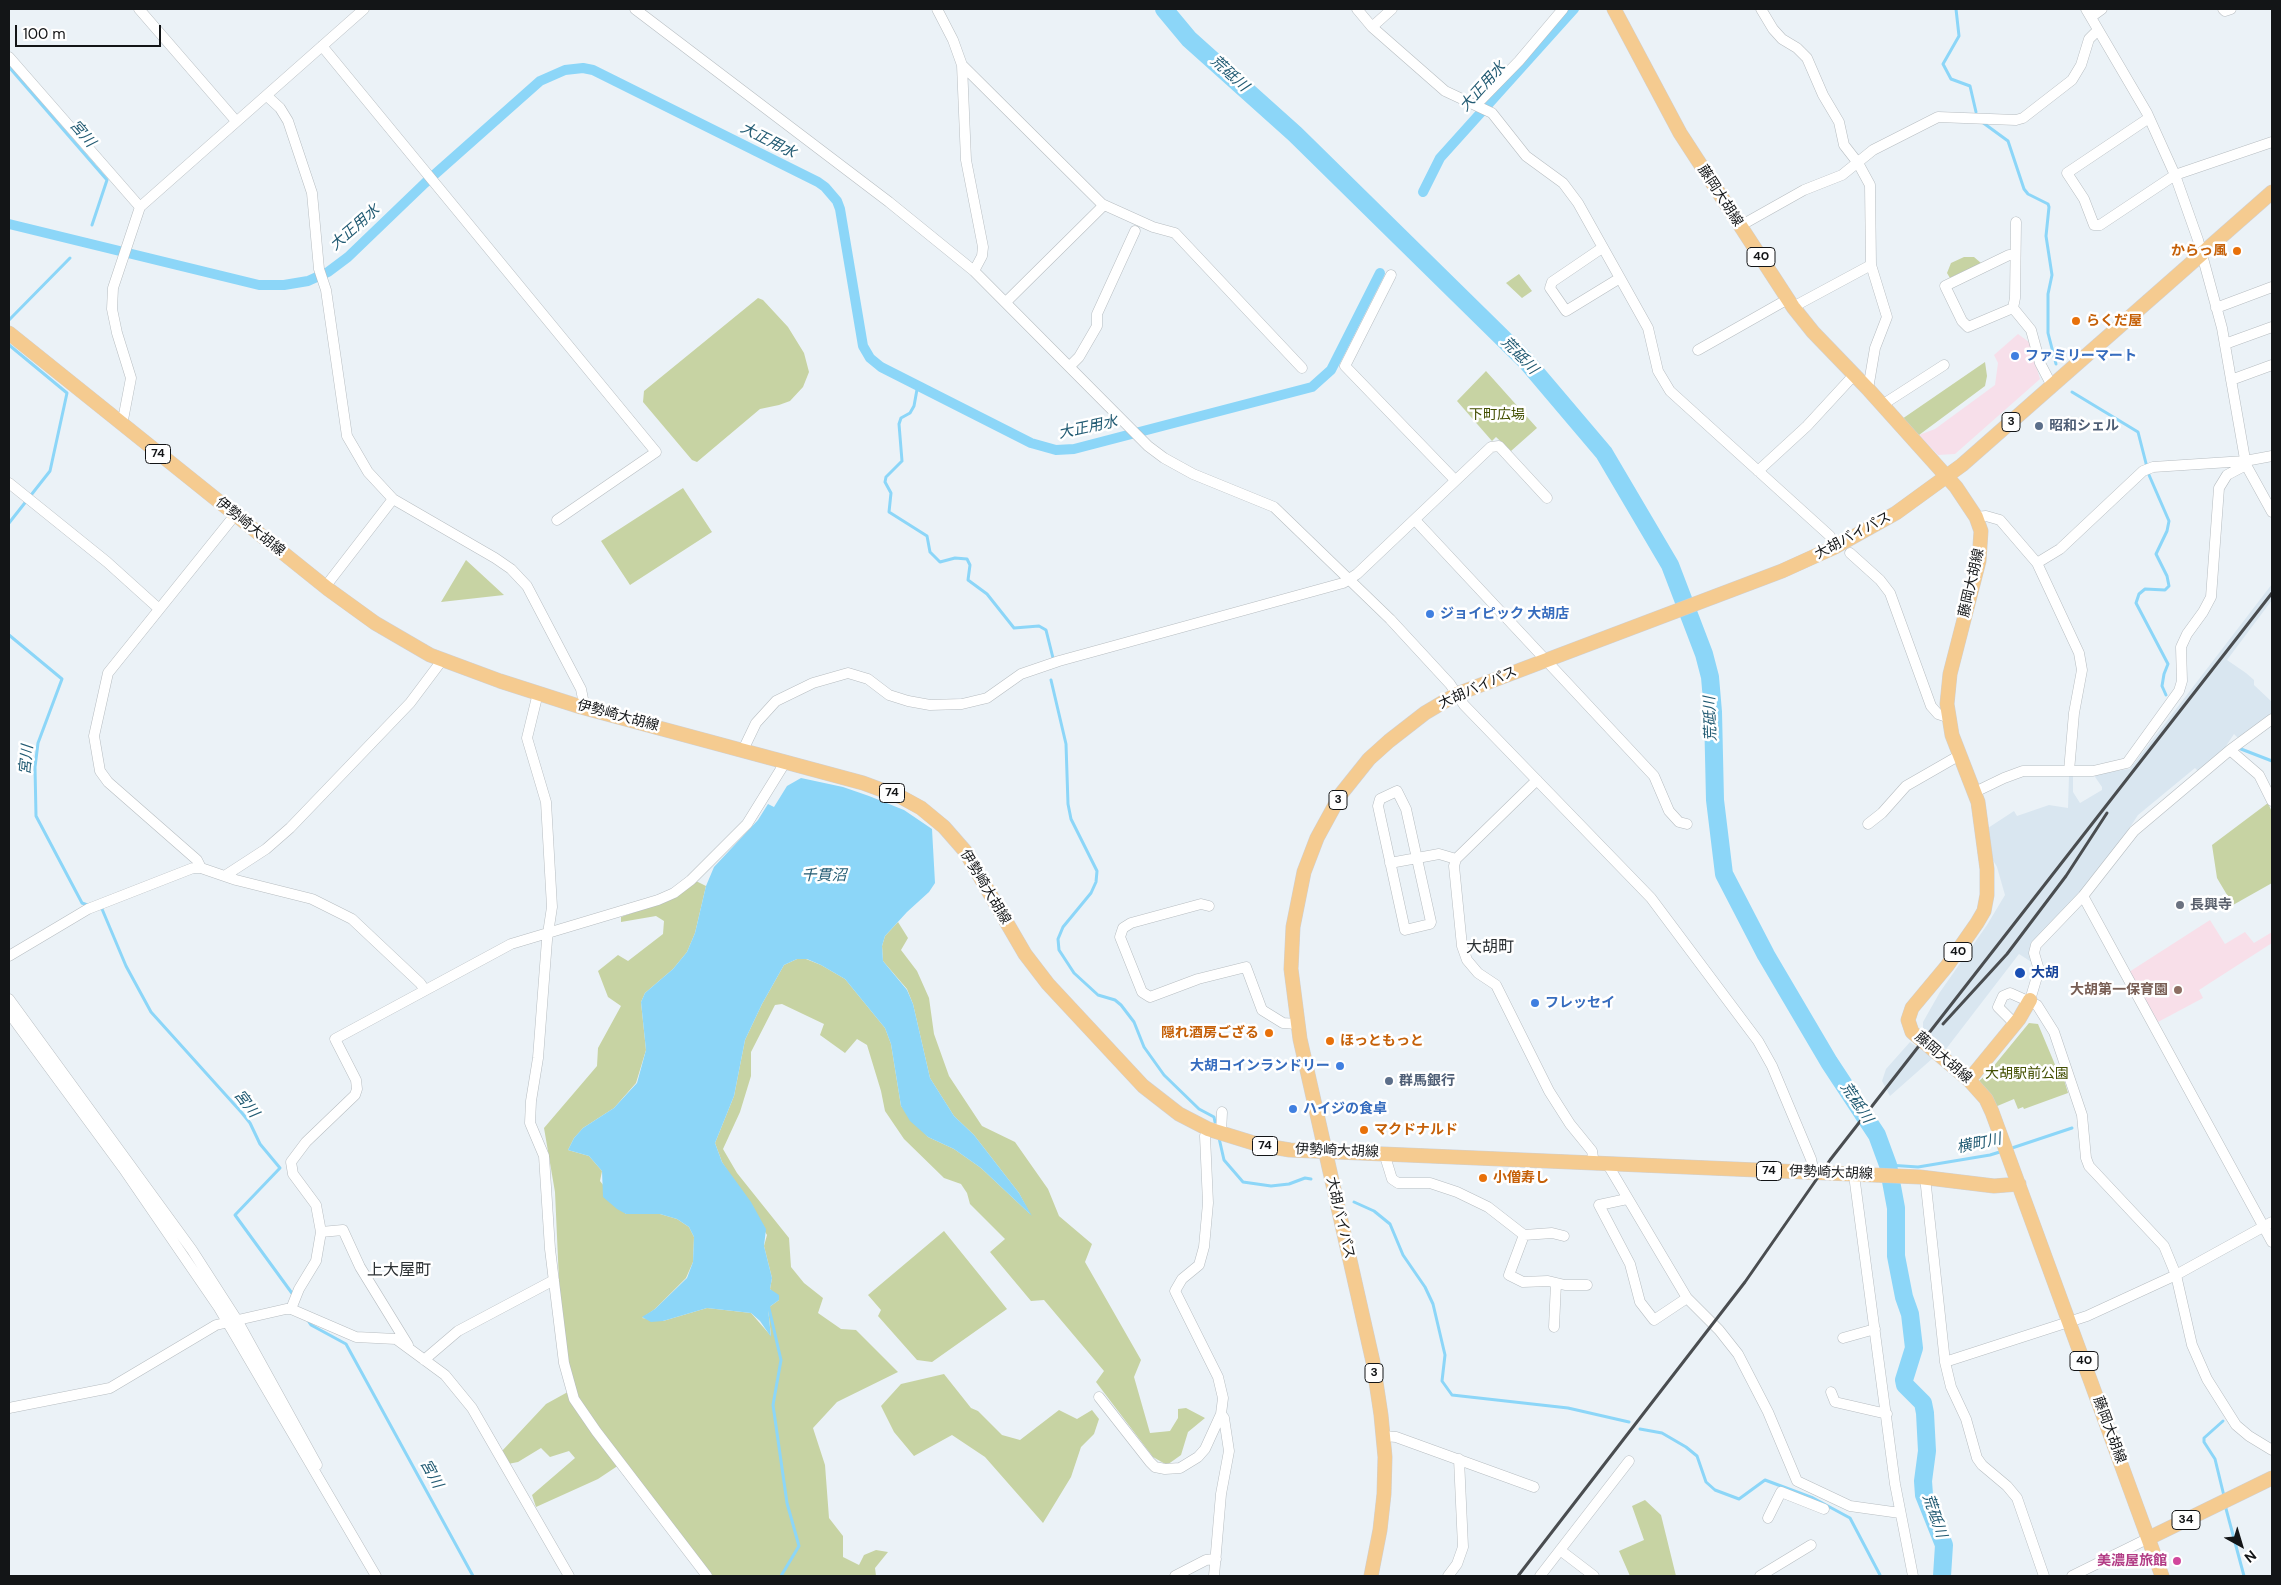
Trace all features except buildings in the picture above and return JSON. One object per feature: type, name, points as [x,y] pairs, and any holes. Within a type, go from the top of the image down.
[{"type":"main road","name":"藤岡大胡線","points":[[1614,9],[1680,133],[1791,303],[1813,332],[1868,389],[1947,477],[1976,517],[1980,530],[1980,552],[1950,674],[1947,717],[1975,792],[1988,879],[1984,911],[1957,953],[1912,1008],[1908,1020],[1912,1032],[1969,1080],[1986,1099],[2007,1149],[2162,1576]]},
{"type":"main road","name":"大胡バイパス","points":[[1371,1576],[1383,1503],[1384,1436],[1372,1362],[1297,1024],[1291,968],[1292,927],[1304,872],[1320,832],[1341,794],[1379,749],[1411,723],[1457,694],[1806,561],[1843,544],[1889,518],[1947,477],[2272,192]]},
{"type":"main road","name":"伊勢崎大胡線","points":[[9,333],[325,586],[375,623],[430,655],[581,707],[877,787],[911,802],[936,819],[965,852],[1025,954],[1048,984],[1143,1086],[1179,1114],[1214,1131],[1270,1147],[1325,1152],[1923,1177],[1994,1186],[2019,1184]]},
{"type":"main road","points":[[1969,1080],[2015,1024],[2030,1000]]},
{"type":"main road","name":"34","points":[[2149,1538],[2272,1478]]},
{"type":"street","points":[[139,9],[236,122]]},
{"type":"street","points":[[122,425],[132,378],[117,333],[112,309],[113,288],[140,207],[364,9]]},
{"type":"street","points":[[635,9],[889,202],[974,271],[1070,366],[1140,439],[1178,466],[1274,507],[1350,580],[1430,661],[1464,705],[1651,898],[1758,1041],[1772,1066],[1811,1159],[1814,1172]]},
{"type":"street","points":[[937,9],[953,40],[962,65],[966,160],[983,246],[982,256],[974,271]]},
{"type":"street","points":[[1358,9],[1372,27],[1445,91],[1492,113],[1526,156],[1563,183],[1648,328],[1658,371],[1670,391],[1830,536]]},
{"type":"street","points":[[1372,27],[1392,9]]},
{"type":"street","points":[[1478,106],[1563,9]]},
{"type":"street","points":[[1762,9],[1778,34],[1806,58],[1839,122],[1844,145],[1858,163],[1870,185],[1871,265],[1886,317],[1875,348],[1868,389]]},
{"type":"street","points":[[2102,9],[2088,13],[2149,118],[2175,175],[2202,254],[2225,344],[2246,463],[2272,512]]},
{"type":"street","points":[[2223,9],[2225,11],[2232,9]]},
{"type":"street","points":[[1740,226],[1804,190],[1842,174],[1873,150],[1938,117],[2009,120],[2023,118],[2072,80],[2080,65],[2089,39],[2098,30]]},
{"type":"street","points":[[322,46],[656,452],[558,520]]},
{"type":"street","points":[[9,57],[140,207]]},
{"type":"street","points":[[962,65],[1104,205],[1152,227],[1175,233],[1302,368]]},
{"type":"street","points":[[267,96],[280,108],[288,121],[312,193],[319,269],[325,285],[347,436],[368,472],[393,499],[496,558],[511,569],[527,586],[581,689],[583,699],[581,707]]},
{"type":"street","points":[[2149,118],[2067,173],[2084,199],[2092,223],[2097,226],[2175,175],[2272,142]]},
{"type":"street","points":[[1006,302],[1104,205]]},
{"type":"street","points":[[2016,222],[2013,308],[2031,330],[2040,363],[2052,386]]},
{"type":"street","points":[[1070,366],[1079,357],[1097,326],[1097,314],[1135,232]]},
{"type":"street","points":[[1602,248],[1552,282],[1550,288],[1566,311],[1620,278]]},
{"type":"street","points":[[2013,308],[1968,327],[1962,321],[1945,286],[2009,255],[2015,255]]},
{"type":"street","points":[[1698,350],[1871,265]]},
{"type":"street","points":[[1391,275],[1345,366],[1455,480]]},
{"type":"street","points":[[2216,308],[2272,287]]},
{"type":"street","points":[[2225,344],[2272,327]]},
{"type":"street","points":[[2231,380],[2272,365]]},
{"type":"street","points":[[1882,405],[1944,366]]},
{"type":"street","points":[[1758,471],[1807,426],[1854,375]]},
{"type":"street","points":[[743,750],[756,723],[776,702],[813,683],[848,672],[868,679],[889,695],[908,702],[930,705],[962,704],[987,698],[1021,674],[1059,660],[1337,586],[1350,580],[1491,447],[1499,446],[1547,498]]},
{"type":"street","points":[[2037,562],[2060,548],[2148,469],[2246,463],[2272,456]]},
{"type":"street","points":[[1975,792],[2023,771],[2093,771],[2127,763],[2176,697],[2182,681],[2181,647],[2187,634],[2211,597],[2219,488],[2227,475],[2246,463]]},
{"type":"street","points":[[9,482],[107,562],[158,608]]},
{"type":"street","points":[[325,586],[393,499]]},
{"type":"street","points":[[201,868],[196,860],[108,782],[100,771],[94,736],[108,673],[158,608],[235,515]]},
{"type":"street","points":[[1976,517],[1986,516],[2000,520],[2037,562],[2079,653],[2082,665],[2069,771]]},
{"type":"street","points":[[1414,520],[1654,776],[1669,811],[1679,822],[1687,824]]},
{"type":"street","points":[[1850,553],[1880,580],[1890,593],[1931,706],[1938,714],[1947,717]]},
{"type":"street","points":[[226,875],[290,828],[410,703],[443,660]]},
{"type":"street","points":[[538,693],[527,734],[531,756],[546,802],[549,827],[552,907],[530,1122],[544,1156],[554,1280],[564,1363],[574,1399],[625,1472],[706,1576]]},
{"type":"street","points":[[2030,1000],[2039,970],[2034,953],[2036,945],[2074,903],[2083,896],[2136,828],[2230,750],[2272,719]]},
{"type":"street","points":[[2230,750],[2259,775],[2272,801]]},
{"type":"street","points":[[1868,824],[1882,813],[1906,786],[1960,755]]},
{"type":"street","points":[[291,1309],[299,1289],[316,1260],[321,1232],[316,1205],[290,1167],[300,1149],[355,1095],[357,1089],[356,1080],[335,1039],[511,944],[549,931],[658,900],[681,888],[747,824],[786,761]]},
{"type":"street","points":[[1537,780],[1456,859],[1454,866],[1462,946],[1467,960],[1478,973],[1496,985],[1549,1091],[1570,1124],[1627,1199],[1687,1298],[1719,1330],[1738,1354],[1785,1449],[1794,1476],[1819,1502]]},
{"type":"street","points":[[1397,791],[1406,809],[1418,858],[1430,924],[1405,930],[1390,863],[1378,803],[1380,799],[1397,791]]},
{"type":"street","points":[[1390,863],[1438,854],[1456,859]]},
{"type":"street","points":[[9,956],[88,908],[193,868],[201,868],[236,880],[312,899],[352,919],[420,983],[425,990]]},
{"type":"street","points":[[2083,896],[2268,1224],[2272,1242]]},
{"type":"street","points":[[1209,906],[1201,904],[1131,923],[1123,928],[1120,937],[1142,992],[1150,997],[1198,979],[1246,967],[1262,1010],[1283,1023],[1297,1024]]},
{"type":"street","points":[[2015,1024],[1999,1010],[1999,1001],[2010,992],[2030,1000],[2043,1012],[2061,1050],[2083,1123],[2088,1165],[2159,1238],[2176,1275],[2198,1364],[2236,1425],[2249,1436],[2272,1450]]},
{"type":"street","points":[[9,999],[192,1250],[305,1456],[331,1496],[376,1576]]},
{"type":"street","points":[[9,1013],[232,1320]]},
{"type":"street","points":[[1099,1398],[1150,1462],[1155,1467],[1165,1469],[1180,1468],[1198,1457],[1205,1450],[1221,1414],[1223,1398],[1218,1377],[1175,1291],[1182,1279],[1199,1265],[1204,1247],[1208,1203],[1206,1136],[1214,1131],[1222,1112]]},
{"type":"street","points":[[1384,1153],[1392,1179],[1398,1183],[1430,1183],[1457,1192],[1488,1206],[1524,1235],[1552,1233],[1564,1236]]},
{"type":"street","points":[[1856,1175],[1900,1513],[1913,1576]]},
{"type":"street","points":[[1923,1177],[1944,1362],[1951,1387],[1966,1419],[1977,1458],[1982,1465],[2008,1486],[2017,1498],[2044,1576]]},
{"type":"street","points":[[1627,1199],[1599,1205],[1630,1264],[1640,1302],[1654,1320],[1657,1320],[1687,1298]]},
{"type":"street","points":[[1944,1362],[2070,1322],[2176,1275],[2268,1224]]},
{"type":"street","points":[[321,1232],[343,1230],[360,1267],[411,1350]]},
{"type":"street","points":[[1524,1235],[1509,1275],[1523,1282],[1539,1280],[1587,1285]]},
{"type":"street","points":[[424,1360],[458,1332],[554,1280]]},
{"type":"street","points":[[1554,1327],[1556,1283]]},
{"type":"street","points":[[9,1408],[110,1388],[216,1325],[232,1320],[291,1309],[356,1338],[396,1339],[445,1375],[472,1408],[569,1576]]},
{"type":"street","points":[[1844,1338],[1875,1329]]},
{"type":"street","points":[[1831,1392],[1835,1402],[1887,1414]]},
{"type":"street","points":[[1214,1576],[1222,1494],[1229,1451],[1224,1418],[1221,1414]]},
{"type":"street","points":[[1384,1436],[1396,1437],[1534,1488]]},
{"type":"street","points":[[1448,1576],[1457,1564],[1463,1547],[1459,1460]]},
{"type":"street","points":[[1540,1576],[1628,1461]]},
{"type":"street","points":[[1768,1518],[1781,1492],[1819,1502],[1900,1513]]},
{"type":"street","points":[[2072,1576],[2149,1538]]},
{"type":"street","points":[[1760,1576],[1811,1544]]},
{"type":"street","points":[[1560,1550],[1594,1576]]},
{"type":"street","points":[[1176,1576],[1206,1560],[1216,1559]]},
{"type":"shaded area","points":[[2018,334],[2029,342],[2040,379],[1955,454],[1938,455],[1919,435],[1935,429],[1995,385],[1998,363],[1994,355]]},
{"type":"shaded area","points":[[2272,584],[2272,600],[2227,660],[2254,680],[2254,685],[2272,702],[2272,713],[2238,738],[2234,734],[2226,746],[2227,748],[2199,772],[2195,768],[2138,815],[2119,844],[2081,892],[2031,945],[2029,953],[2033,963],[2019,954],[1946,1049],[1923,1028],[1923,1022],[1940,992],[1987,925],[2005,895],[1997,867],[1990,855],[1988,828],[2014,811],[2017,816],[2049,805],[2068,808],[2069,776],[2073,776],[2073,792],[2080,803],[2102,790],[2093,774],[2130,769]]},
{"type":"shaded area","points":[[2210,920],[2225,944],[2245,932],[2254,943],[2272,932],[2272,943],[2199,990],[2203,998],[2158,1022],[2129,972]]},
{"type":"shaded area","points":[[1910,1042],[1933,1058],[1890,1096],[1882,1081],[1886,1069]]},
{"type":"green space","points":[[1964,257],[1974,257],[1981,263],[1950,278],[1947,273],[1951,263]]},
{"type":"green space","points":[[1519,274],[1532,291],[1522,298],[1506,283]]},
{"type":"green space","points":[[758,298],[763,300],[788,327],[804,353],[809,372],[803,387],[790,401],[760,409],[697,462],[692,460],[643,402],[644,391]]},
{"type":"green space","points":[[1985,362],[1987,376],[1985,386],[1919,435],[1902,419]]},
{"type":"green space","name":"下町広場","points":[[1486,371],[1537,428],[1511,451],[1496,437],[1492,441],[1457,401]]},
{"type":"green space","points":[[683,488],[712,532],[630,585],[601,541]]},
{"type":"green space","points":[[466,560],[504,595],[441,602]]},
{"type":"green space","points":[[2268,803],[2272,812],[2272,883],[2233,905],[2217,878],[2212,845]]},
{"type":"green space","points":[[696,881],[706,886],[695,933],[687,952],[673,969],[645,993],[641,1002],[646,1050],[636,1083],[614,1108],[583,1128],[574,1138],[568,1150],[589,1156],[602,1171],[600,1181],[626,1214],[660,1214],[677,1219],[689,1227],[694,1237],[693,1262],[686,1278],[655,1309],[642,1318],[663,1321],[707,1308],[751,1313],[771,1336],[768,1308],[779,1300],[770,1289],[772,1278],[764,1246],[767,1235],[722,1162],[715,1143],[734,1096],[745,1040],[762,1004],[784,965],[797,959],[806,959],[821,965],[845,979],[885,1028],[891,1044],[901,1106],[928,1137],[954,1149],[981,1168],[1030,1214],[1019,1193],[974,1135],[954,1116],[930,1078],[913,1004],[907,989],[883,961],[882,946],[885,936],[898,922],[908,938],[901,950],[917,971],[929,998],[934,1034],[949,1076],[982,1126],[1015,1142],[1048,1189],[1059,1216],[1092,1244],[1085,1262],[1141,1360],[1134,1377],[1150,1433],[1170,1431],[1178,1418],[1178,1409],[1186,1408],[1205,1418],[1188,1432],[1181,1455],[1167,1465],[1153,1457],[1096,1382],[1104,1371],[1044,1300],[1031,1301],[990,1252],[1005,1239],[970,1204],[967,1193],[961,1184],[944,1178],[904,1139],[885,1111],[867,1045],[857,1039],[845,1053],[820,1035],[824,1024],[782,1004],[775,1005],[751,1052],[751,1076],[740,1112],[723,1149],[737,1173],[789,1238],[791,1267],[804,1283],[823,1298],[818,1313],[841,1329],[856,1330],[898,1372],[837,1402],[813,1428],[825,1465],[829,1518],[843,1536],[843,1557],[859,1565],[864,1555],[876,1550],[888,1552],[875,1568],[876,1576],[712,1576],[654,1499],[622,1463],[598,1479],[536,1507],[532,1495],[575,1458],[569,1451],[550,1457],[541,1448],[518,1462],[508,1464],[502,1451],[546,1404],[575,1388],[565,1347],[559,1281],[555,1192],[544,1128],[597,1066],[598,1048],[621,1006],[608,997],[598,971],[618,955],[628,961],[663,934],[664,921],[656,916],[621,922],[621,917],[645,908]]},
{"type":"green space","name":"大胡駅前公園","points":[[2029,1023],[2038,1024],[2056,1067],[2060,1066],[2068,1093],[2024,1109],[2023,1107],[2018,1109],[2014,1099],[1995,1107],[1979,1081],[1988,1073]]},
{"type":"green space","points":[[944,1231],[1007,1309],[932,1362],[917,1360],[878,1316],[881,1310],[868,1295]]},
{"type":"green space","points":[[944,1374],[971,1408],[978,1411],[1002,1435],[1020,1440],[1059,1410],[1077,1419],[1092,1410],[1099,1419],[1094,1434],[1081,1447],[1071,1477],[1043,1523],[985,1457],[952,1435],[914,1456],[894,1432],[881,1406],[901,1384]]},
{"type":"green space","points":[[1645,1500],[1661,1515],[1676,1576],[1630,1576],[1619,1551],[1644,1540],[1632,1506]]},
{"type":"water","name":"千貫沼","points":[[801,778],[843,787],[869,796],[904,810],[932,829],[935,883],[929,892],[885,936],[882,946],[883,961],[907,990],[913,1004],[930,1078],[954,1116],[974,1135],[1019,1193],[1032,1216],[981,1168],[954,1149],[928,1137],[910,1121],[901,1106],[891,1044],[885,1028],[845,979],[807,959],[797,959],[784,965],[762,1004],[745,1040],[734,1096],[715,1143],[722,1162],[751,1202],[766,1229],[764,1246],[772,1278],[770,1289],[779,1295],[779,1300],[768,1308],[771,1337],[760,1321],[751,1313],[707,1308],[663,1321],[651,1322],[642,1317],[655,1309],[687,1278],[693,1262],[694,1237],[689,1227],[677,1219],[660,1214],[626,1214],[617,1209],[603,1197],[602,1171],[589,1156],[568,1150],[574,1138],[583,1128],[614,1108],[637,1083],[646,1050],[641,1002],[645,993],[673,969],[687,952],[695,933],[706,886],[714,867],[758,820],[768,804],[774,807],[787,786]]},
{"type":"waterway","name":"荒砥川","points":[[1164,9],[1189,39],[1295,134],[1526,361],[1604,453],[1670,565],[1704,654],[1710,677],[1713,712],[1715,800],[1724,874],[1766,955],[1829,1062],[1877,1135],[1888,1165],[1896,1208],[1896,1256],[1904,1297],[1910,1314],[1914,1348],[1904,1380],[1905,1385],[1923,1403],[1925,1413],[1927,1451],[1923,1481],[1924,1495],[1944,1545],[1942,1576]]},
{"type":"waterway","name":"大正用水","points":[[1423,192],[1440,158],[1574,9]]},
{"type":"waterway","points":[[1956,9],[1959,36],[1943,64],[1951,79],[1970,86],[1976,112]]},
{"type":"waterway","name":"宮川","points":[[9,67],[107,180],[92,225]]},
{"type":"waterway","name":"大正用水","points":[[9,224],[259,285],[284,285],[308,281],[328,272],[348,257],[425,183],[540,81],[565,70],[583,68],[593,70],[825,187],[837,201],[840,209],[863,346],[870,358],[881,367],[1031,443],[1056,450],[1074,449],[1312,387],[1331,370],[1380,273]]},
{"type":"waterway","points":[[1982,122],[2008,141],[2024,189],[2028,194],[2048,204],[2049,207],[2046,236],[2052,275],[2048,294],[2048,333],[2056,364]]},
{"type":"waterway","name":"宮川","points":[[83,245],[87,240]]},
{"type":"waterway","name":"宮川","points":[[9,320],[70,258]]},
{"type":"waterway","name":"宮川","points":[[9,345],[67,393],[50,471],[9,523]]},
{"type":"waterway","points":[[918,384],[914,406],[910,413],[901,418],[899,424],[902,461],[886,477],[885,482],[891,493],[889,512],[927,536],[930,552],[940,562],[955,558],[967,559],[970,565],[968,580],[987,594],[1014,628],[1039,626],[1046,630],[1053,658]]},
{"type":"waterway","points":[[2072,392],[2138,432],[2149,475],[2169,521],[2167,531],[2156,554],[2167,576],[2169,586],[2165,590],[2145,589],[2139,594],[2136,603],[2168,664],[2162,686],[2166,695]]},
{"type":"waterway","name":"宮川","points":[[9,635],[62,679],[38,743],[35,767],[36,816],[82,903],[90,906]]},
{"type":"waterway","points":[[1051,680],[1066,744],[1068,804],[1071,819],[1097,871],[1096,882],[1091,893],[1063,927],[1058,939],[1059,950],[1074,973],[1098,995],[1115,1000],[1121,1005],[1134,1022],[1144,1047],[1164,1075],[1199,1109],[1214,1117],[1215,1122]]},
{"type":"waterway","points":[[2241,749],[2272,761]]},
{"type":"waterway","name":"宮川","points":[[98,908],[102,909],[126,966],[151,1012],[242,1113],[250,1123],[260,1144],[280,1168],[235,1215],[294,1296]]},
{"type":"waterway","name":"横町川","points":[[2009,1149],[2072,1128]]},
{"type":"waterway","points":[[1219,1138],[1224,1160],[1243,1182],[1271,1186],[1289,1184],[1305,1178],[1311,1179]]},
{"type":"waterway","name":"横町川","points":[[1888,1165],[1918,1167],[1990,1155],[2003,1151]]},
{"type":"waterway","points":[[1354,1202],[1374,1211],[1390,1224],[1403,1255],[1425,1287],[1433,1304],[1445,1355],[1442,1381],[1452,1395],[1568,1408],[1629,1422]]},
{"type":"waterway","points":[[768,1304],[781,1360],[773,1405],[787,1503],[799,1546],[781,1576]]},
{"type":"waterway","name":"宮川","points":[[307,1319],[311,1325],[346,1344],[473,1576]]},
{"type":"waterway","name":"横町川","points":[[2223,1421],[2204,1438],[2204,1442],[2215,1459],[2224,1496]]},
{"type":"waterway","points":[[1640,1429],[1662,1433],[1686,1447],[1697,1456],[1706,1482],[1715,1490],[1739,1499],[1765,1480],[1813,1498],[1850,1518],[1880,1575]]},
{"type":"waterway","name":"横町川","points":[[2225,1505],[2244,1576]]},
{"type":"railway","points":[[1518,1576],[1745,1282],[1830,1160],[2272,593]]},
{"type":"railway","points":[[1943,1024],[2007,954],[2066,876],[2107,813]]},
{"type":"place","name":"からっ風","points":[[2237,251]]},
{"type":"place","name":"らくだ屋","points":[[2076,321]]},
{"type":"place","name":"ファミリーマート","points":[[2015,356]]},
{"type":"place","name":"昭和シェル","points":[[2039,426]]},
{"type":"place","name":"ジョイピック 大胡店","points":[[1430,614]]},
{"type":"place","name":"長興寺","points":[[2180,905]]},
{"type":"place","name":"大胡","points":[[2020,973]]},
{"type":"place","name":"大胡第一保育園","points":[[2178,990]]},
{"type":"place","name":"フレッセイ","points":[[1535,1003]]},
{"type":"place","name":"隠れ酒房ござる","points":[[1269,1033]]},
{"type":"place","name":"ほっともっと","points":[[1330,1041]]},
{"type":"place","name":"大胡コインランドリー","points":[[1340,1066]]},
{"type":"place","name":"群馬銀行","points":[[1389,1081]]},
{"type":"place","name":"ハイジの食卓","points":[[1293,1109]]},
{"type":"place","name":"マクドナルド","points":[[1364,1130]]},
{"type":"place","name":"小僧寿し","points":[[1483,1178]]},
{"type":"place","name":"美濃屋旅館","points":[[2177,1561]]},
{"type":"district","name":"大胡町","points":[[1490,948]]},
{"type":"district","name":"上大屋町","points":[[399,1271]]}]
